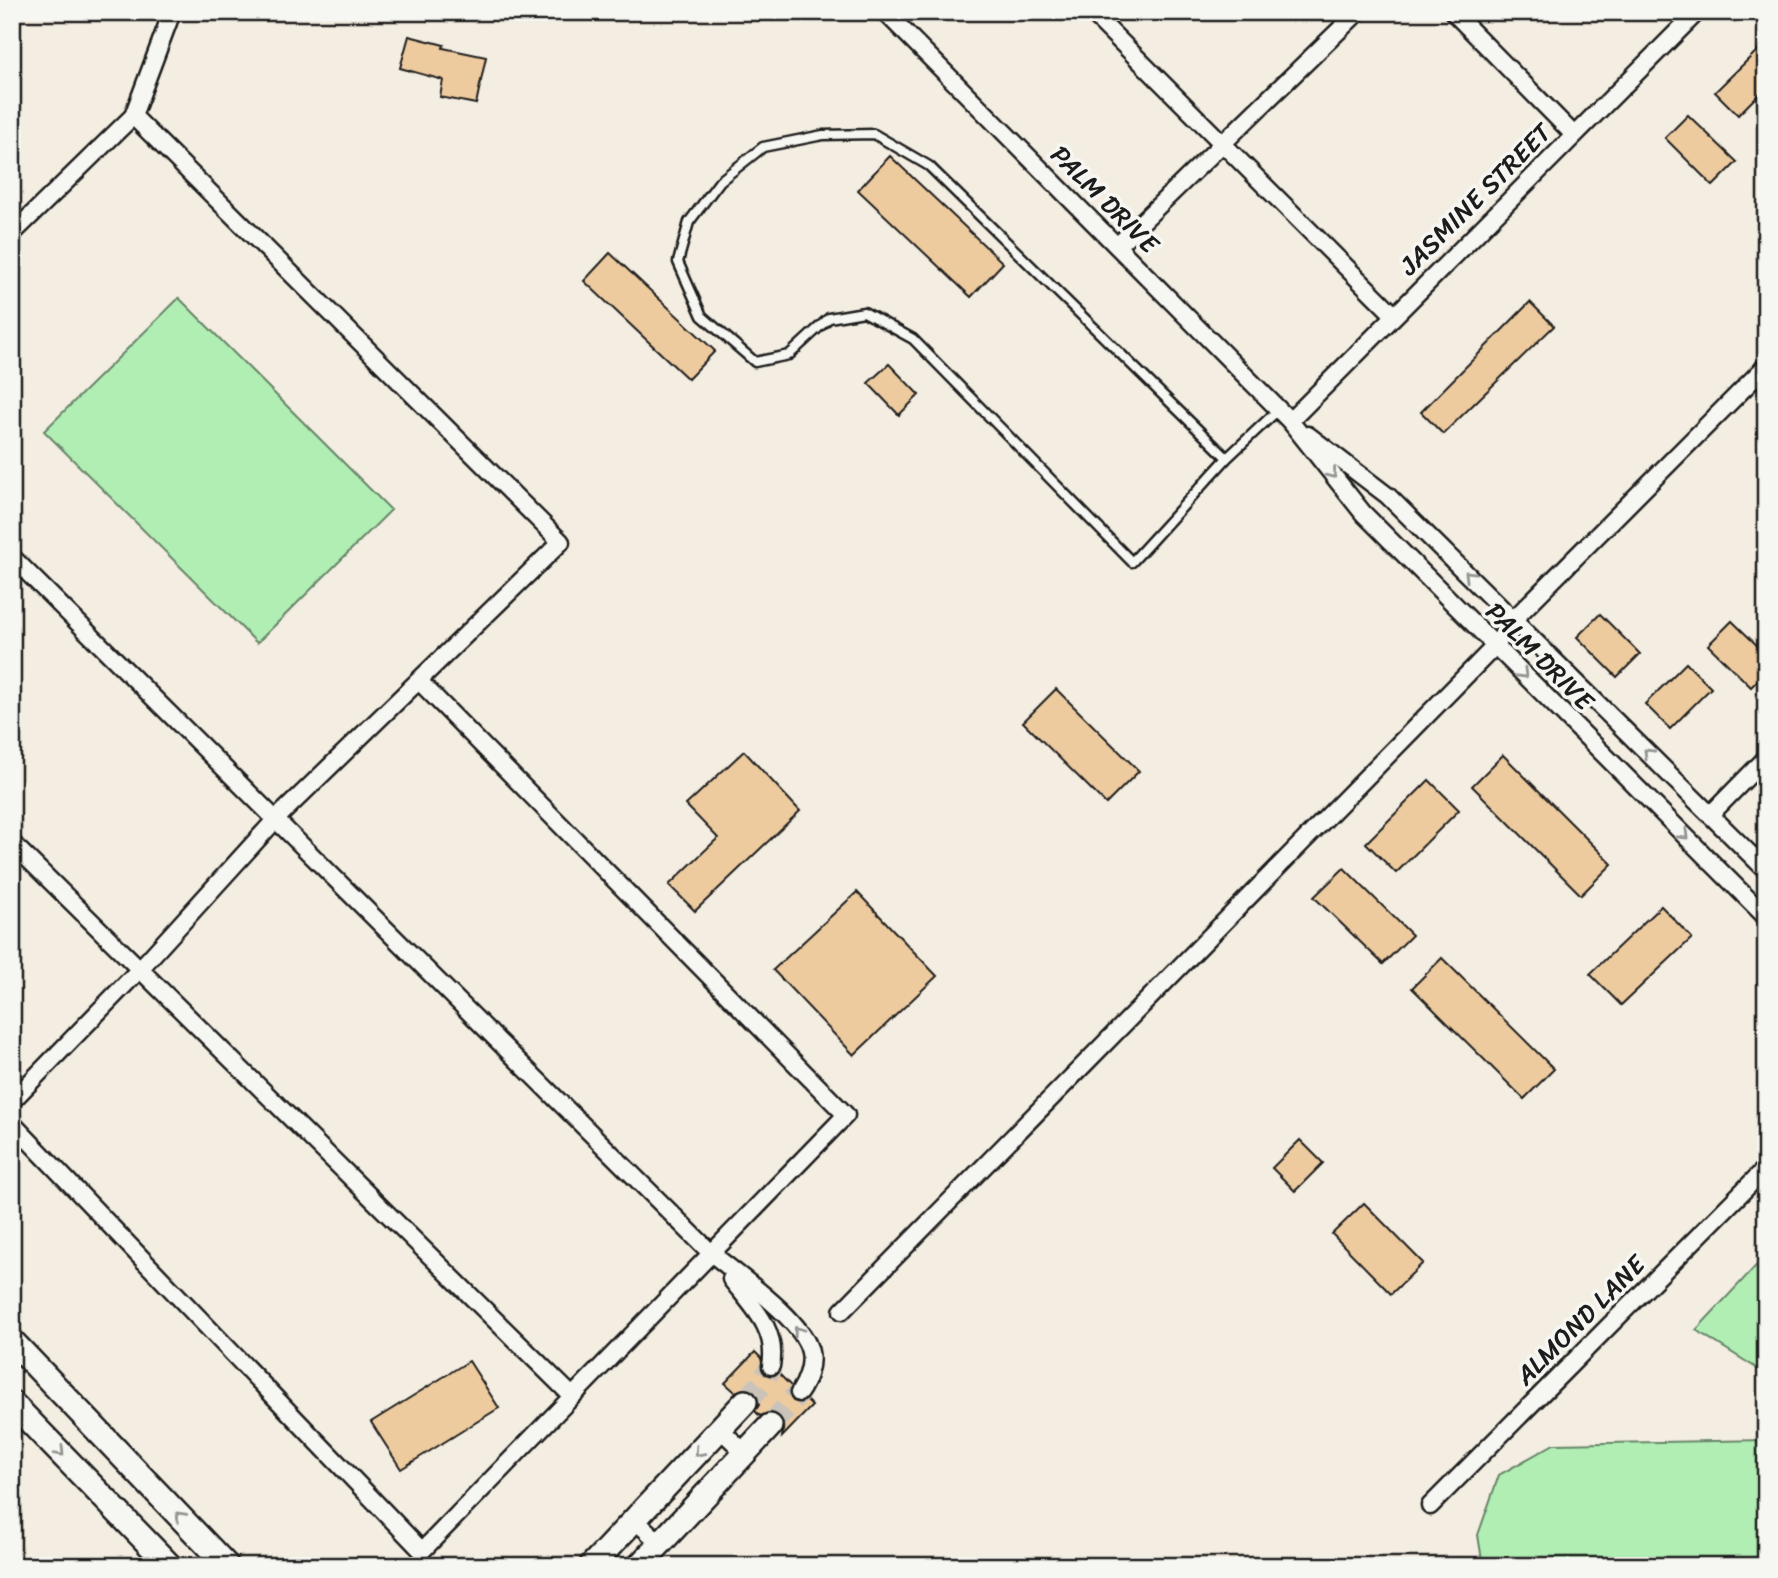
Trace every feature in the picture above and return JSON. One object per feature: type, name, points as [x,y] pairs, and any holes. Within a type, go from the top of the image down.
[{"type":"main road","points":[[12,1342],[227,1566]]},
{"type":"main road","points":[[591,1566],[745,1402]]},
{"type":"main road","points":[[12,1403],[170,1566]]},
{"type":"main road","points":[[639,1566],[770,1426]]},
{"type":"street","points":[[12,234],[133,116],[172,12]]},
{"type":"street","points":[[1091,12],[1394,315]]},
{"type":"street","points":[[1117,246],[1358,12]]},
{"type":"street","points":[[1453,12],[1573,134]]},
{"type":"street","name":"JASMINE STREET","points":[[1284,416],[1394,315],[1697,12]]},
{"type":"street","name":"PALM DRIVE","points":[[895,16],[1284,416],[1363,513],[1766,917]]},
{"type":"street","points":[[12,1101],[139,970],[276,820],[561,542],[133,116]]},
{"type":"street","points":[[842,1311],[1495,646],[1513,620],[1766,366]]},
{"type":"street","name":"PALM DRIVE","points":[[1284,416],[1388,496],[1766,870]]},
{"type":"street","points":[[12,557],[710,1252],[800,1329],[811,1353],[806,1382],[799,1393]]},
{"type":"street","points":[[12,1123],[422,1551],[846,1115],[419,681]]},
{"type":"street","points":[[1710,814],[1766,758]]},
{"type":"street","points":[[12,843],[571,1395]]},
{"type":"street","name":"ALMOND LANE","points":[[1430,1506],[1766,1168]]},
{"type":"street","points":[[710,1252],[769,1329],[773,1354],[771,1366]]},
{"type":"street","points":[[720,1429],[744,1452]]},
{"type":"street","points":[[635,1520],[660,1544]]},
{"type":"lane","points":[[1227,458],[929,166],[874,134],[823,135],[763,147],[720,181],[689,222],[678,262],[702,316],[755,362],[789,355],[829,318],[864,312],[913,338],[1132,562],[1227,458],[1284,416]]},
{"type":"green space","points":[[179,298],[391,510],[257,643],[44,431]]},
{"type":"green space","points":[[1766,1255],[1766,1374],[1696,1330]]},
{"type":"green space","points":[[1766,1440],[1766,1566],[1483,1566],[1478,1535],[1499,1475],[1554,1444]]},
{"type":"building","points":[[409,36],[444,45],[443,48],[486,57],[476,104],[440,97],[443,80],[400,68]]},
{"type":"building","points":[[1766,42],[1766,87],[1738,115],[1715,92]]},
{"type":"building","points":[[1688,115],[1737,162],[1713,186],[1665,138]]},
{"type":"building","points":[[890,156],[1003,263],[971,297],[858,190]]},
{"type":"building","points":[[610,253],[715,351],[688,379],[584,281]]},
{"type":"building","points":[[1530,302],[1554,326],[1443,434],[1421,412]]},
{"type":"building","points":[[889,364],[919,395],[899,415],[868,383]]},
{"type":"building","points":[[1600,614],[1640,654],[1617,677],[1577,637]]},
{"type":"building","points":[[1732,621],[1766,654],[1766,672],[1751,687],[1708,645]]},
{"type":"building","points":[[1686,663],[1711,688],[1670,729],[1645,704]]},
{"type":"building","points":[[1056,689],[1139,771],[1106,804],[1023,722]]},
{"type":"building","points":[[744,751],[800,811],[695,911],[669,885],[718,838],[686,805]]},
{"type":"building","points":[[1503,755],[1612,864],[1581,895],[1472,786]]},
{"type":"building","points":[[1429,780],[1459,810],[1396,873],[1366,843]]},
{"type":"building","points":[[1344,868],[1412,935],[1383,964],[1314,897]]},
{"type":"building","points":[[857,892],[937,976],[854,1055],[773,970]]},
{"type":"building","points":[[1661,906],[1692,938],[1621,1005],[1590,974]]},
{"type":"building","points":[[1442,958],[1554,1069],[1524,1099],[1412,988]]},
{"type":"building","points":[[1300,1140],[1323,1163],[1295,1191],[1272,1168]]},
{"type":"building","points":[[1364,1203],[1423,1263],[1391,1294],[1332,1234]]},
{"type":"building","points":[[755,1352],[761,1358],[764,1374],[771,1376],[778,1373],[791,1386],[789,1393],[793,1401],[799,1403],[806,1400],[812,1406],[782,1437],[784,1423],[780,1416],[772,1412],[760,1416],[755,1411],[759,1405],[755,1392],[748,1388],[735,1392],[725,1383]]},
{"type":"building","points":[[469,1361],[499,1408],[401,1469],[371,1422]]},
{"type":"tunnel","points":[[745,1402],[763,1383],[771,1366]]},
{"type":"tunnel","points":[[770,1426],[799,1393]]}]
